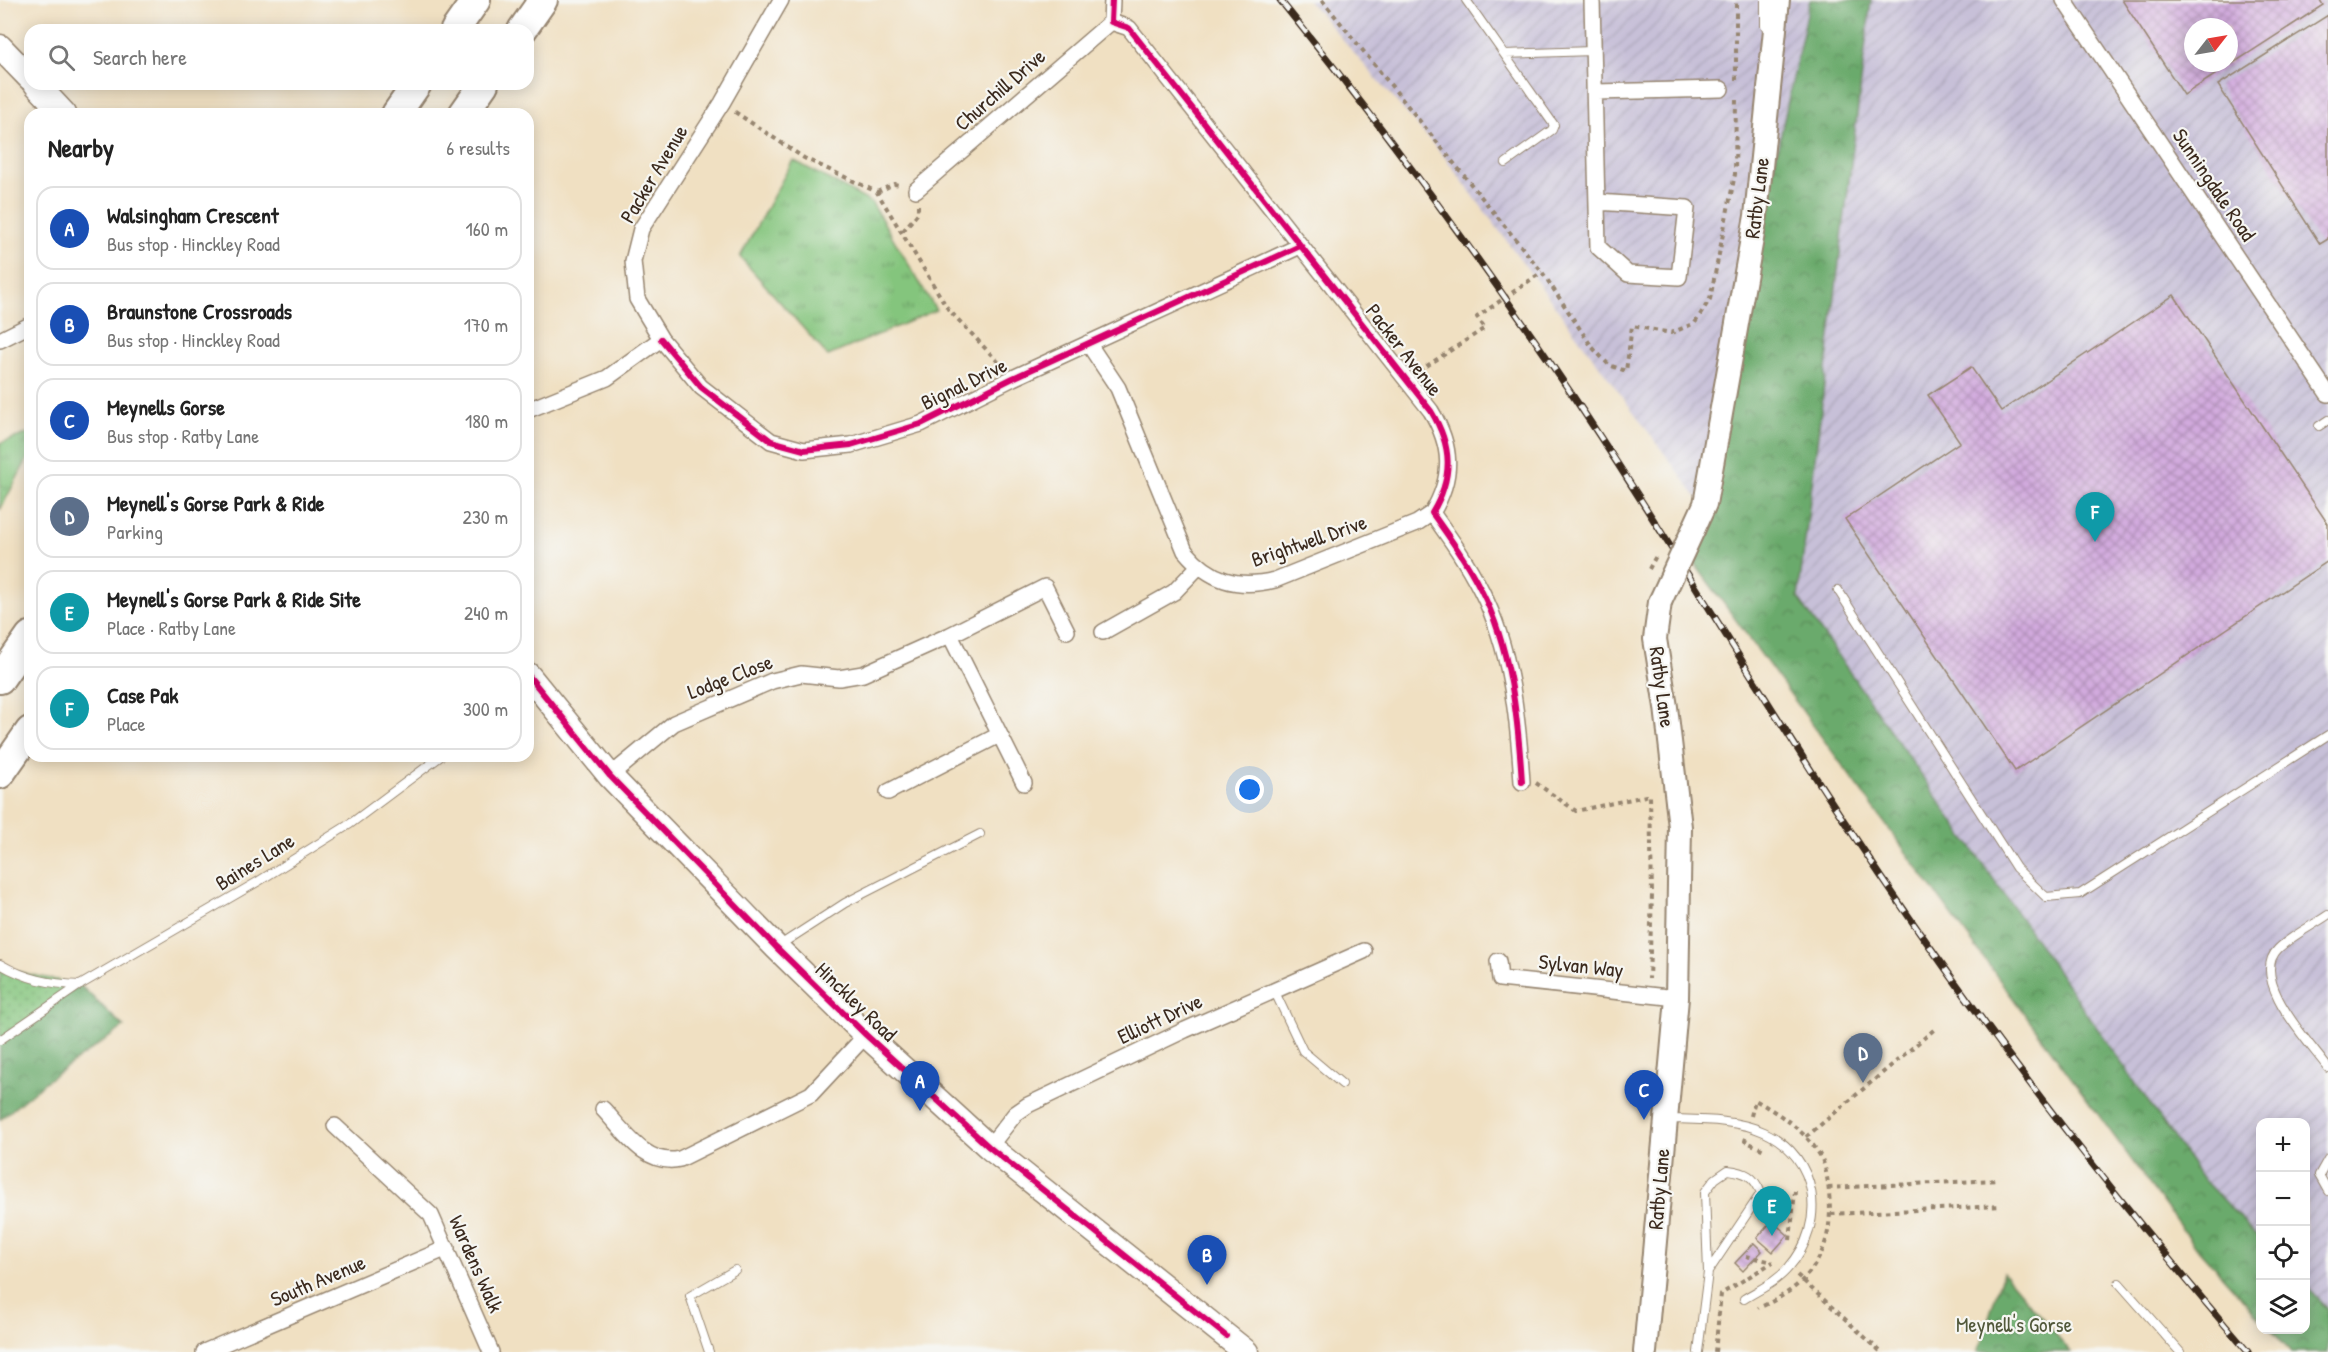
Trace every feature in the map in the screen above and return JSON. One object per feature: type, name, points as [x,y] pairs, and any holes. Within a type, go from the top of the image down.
[{"type":"highway","points":[[459,24],[476,0]]},
{"type":"highway","points":[[526,24],[543,0]]},
{"type":"highway","points":[[400,108],[413,90]]},
{"type":"highway","points":[[467,108],[480,90]]},
{"type":"highway","points":[[0,679],[24,645]]},
{"type":"highway","points":[[0,774],[24,740]]},
{"type":"main road","name":"Ratby Lane","points":[[1645,1352],[1677,998],[1680,826],[1655,639],[1660,602],[1705,504],[1756,216],[1778,0]]},
{"type":"main road","points":[[0,47],[24,72]]},
{"type":"main road","points":[[42,90],[58,108]]},
{"type":"main road","name":"Hinckley Road","points":[[534,687],[610,776],[776,947],[866,1035],[989,1148],[1246,1352]]},
{"type":"street","name":"Packer Avenue","points":[[661,339],[637,298],[633,261],[641,230],[722,103],[781,0]]},
{"type":"street","points":[[1111,21],[1112,0]]},
{"type":"street","points":[[1592,0],[1598,247],[1628,274],[1679,277],[1687,208],[1597,202]]},
{"type":"street","name":"Sunningdale Road","points":[[2064,0],[2328,394]]},
{"type":"street","name":"Packer Avenue","points":[[1111,21],[1129,28],[1406,380],[1444,434],[1449,468],[1441,497],[1432,513]]},
{"type":"street","name":"Churchill Drive","points":[[916,190],[1111,21]]},
{"type":"street","points":[[1594,92],[1721,89]]},
{"type":"street","name":"Bignal Drive","points":[[661,339],[701,387],[771,441],[804,450],[850,445],[921,424],[1013,378],[1300,246]]},
{"type":"street","points":[[0,340],[24,328]]},
{"type":"street","points":[[534,408],[607,378],[661,339]]},
{"type":"street","name":"Brightwell Drive","points":[[1088,343],[1118,388],[1185,551],[1198,567],[1218,579],[1238,584],[1256,584],[1275,580],[1417,523],[1432,513]]},
{"type":"street","points":[[1432,513],[1459,551],[1482,592],[1497,632],[1518,726],[1522,782]]},
{"type":"street","points":[[1103,632],[1174,592],[1198,567]]},
{"type":"street","name":"Lodge Close","points":[[610,776],[674,723],[761,685],[801,674],[839,678],[862,674],[950,635],[1045,587],[1067,632]]},
{"type":"street","points":[[950,635],[1024,783]]},
{"type":"street","points":[[888,792],[999,735]]},
{"type":"street","name":"Elliott Drive","points":[[989,1148],[1015,1114],[1028,1105],[1274,990],[1364,951]]},
{"type":"street","name":"Sylvan Way","points":[[1498,961],[1500,979],[1677,998]]},
{"type":"street","points":[[603,1109],[648,1155],[659,1160],[680,1159],[811,1094],[866,1035]]},
{"type":"street","name":"Wardens Walk","points":[[335,1126],[431,1215],[491,1352]]},
{"type":"street","name":"South Avenue","points":[[204,1352],[447,1248]]},
{"type":"lane","points":[[1466,0],[1554,125],[1552,129],[1506,163]]},
{"type":"lane","points":[[1765,0],[1766,115]]},
{"type":"lane","points":[[1505,54],[1593,51]]},
{"type":"lane","points":[[2319,426],[2328,420]]},
{"type":"lane","points":[[1838,590],[2016,868],[2046,897],[2080,894],[2328,735]]},
{"type":"lane","name":"Baines Lane","points":[[0,1040],[80,985],[259,882],[340,830],[433,762]]},
{"type":"lane","points":[[776,947],[846,903],[980,834]]},
{"type":"lane","points":[[2328,915],[2277,950],[2269,965],[2270,980],[2278,999],[2328,1068]]},
{"type":"lane","points":[[0,964],[19,975],[38,981],[80,985]]},
{"type":"lane","points":[[1274,990],[1303,1051],[1342,1084]]},
{"type":"lane","points":[[1665,1119],[1712,1120],[1768,1134],[1787,1147],[1802,1166],[1814,1202],[1808,1239],[1789,1268],[1777,1280],[1744,1299]]},
{"type":"lane","points":[[2328,1159],[2319,1175],[2328,1191]]},
{"type":"lane","points":[[1698,1352],[1708,1272],[1705,1192],[1715,1179],[1728,1170],[1745,1172],[1756,1182],[1761,1193],[1708,1272]]},
{"type":"lane","points":[[710,1352],[690,1296],[735,1270]]},
{"type":"lane","points":[[2119,1283],[2180,1352]]},
{"type":"path","points":[[722,103],[804,158],[876,192],[903,231],[948,309],[1013,378]]},
{"type":"path","points":[[876,192],[894,184],[916,190],[918,213],[903,231]]},
{"type":"path","points":[[1406,380],[1485,328],[1477,317],[1542,272]]},
{"type":"path","points":[[1522,782],[1532,780],[1576,810],[1650,795],[1652,895],[1649,994]]},
{"type":"path","points":[[1806,1137],[1936,1028]]},
{"type":"path","points":[[1745,1141],[1777,1156]]},
{"type":"path","points":[[1828,1188],[1998,1180]]},
{"type":"path","points":[[1784,1248],[1790,1241],[1796,1194],[1793,1183]]},
{"type":"path","points":[[1831,1214],[2001,1206]]},
{"type":"path","points":[[1715,1352],[1721,1294],[1773,1262],[1779,1255]]},
{"type":"path","points":[[1746,1256],[1757,1256]]},
{"type":"path","points":[[1789,1268],[1881,1352]]},
{"type":"shaded area","points":[[1308,0],[2328,0],[2328,1309],[2310,1290],[2310,1118],[2256,1118],[2256,1235],[2200,1176],[1446,159]]},
{"type":"green space","points":[[1810,0],[1871,0],[1798,598],[2200,1176],[2256,1235],[2256,1314],[2193,1244],[1689,556]]},
{"type":"green space","points":[[793,160],[872,203],[936,310],[828,356],[740,257]]},
{"type":"green space","points":[[24,435],[24,465],[0,510],[0,443]]},
{"type":"green space","points":[[0,968],[80,985],[0,1040]]},
{"type":"green space","points":[[80,985],[124,1027],[45,1082],[0,1120],[0,1040]]},
{"type":"green space","name":"Meynell's Gorse","points":[[2003,1272],[2071,1352],[1978,1352]]},
{"type":"green space","points":[[2310,1290],[2328,1309],[2328,1352],[2291,1352],[2275,1334],[2310,1334]]},
{"type":"building","points":[[2122,0],[2320,0],[2323,5],[2238,60],[2238,18],[2184,18],[2184,72],[2220,72],[2184,95]]},
{"type":"building","points":[[2328,15],[2328,239],[2320,244],[2218,85]]},
{"type":"building","points":[[2174,295],[2328,524],[2328,561],[2015,771],[1845,519],[1960,442],[1928,395],[1971,367],[2001,411]]},
{"type":"building","points":[[1772,1221],[1788,1235],[1773,1252],[1757,1238]]},
{"type":"building","points":[[1754,1243],[1762,1251],[1743,1271],[1735,1263]]},
{"type":"railway","points":[[1280,0],[1394,146],[1538,345],[1643,503],[1848,827],[1941,963],[2090,1161],[2248,1352]]},
{"type":"cycle path","points":[[1112,0],[1111,22],[1129,28],[1431,411],[1438,424],[1448,461],[1444,486],[1432,513],[1476,580],[1500,635],[1515,708],[1522,782]]},
{"type":"cycle path","points":[[661,339],[701,387],[771,441],[804,450],[851,445],[921,424],[1013,378],[1300,246]]},
{"type":"cycle path","points":[[534,682],[610,776],[776,947],[866,1035],[989,1147],[1226,1336]]},
{"type":"place","name":"Case Pak","points":[[2095,542]]},
{"type":"place","name":"Meynell's Gorse Park & Ride","points":[[1863,1083]]},
{"type":"place","name":"Walsingham Crescent","points":[[920,1111]]},
{"type":"place","name":"Meynells Gorse","points":[[1644,1120]]},
{"type":"place","name":"Meynell's Gorse Park & Ride Site","points":[[1772,1236]]},
{"type":"place","name":"Braunstone Crossroads","points":[[1207,1285]]}]
